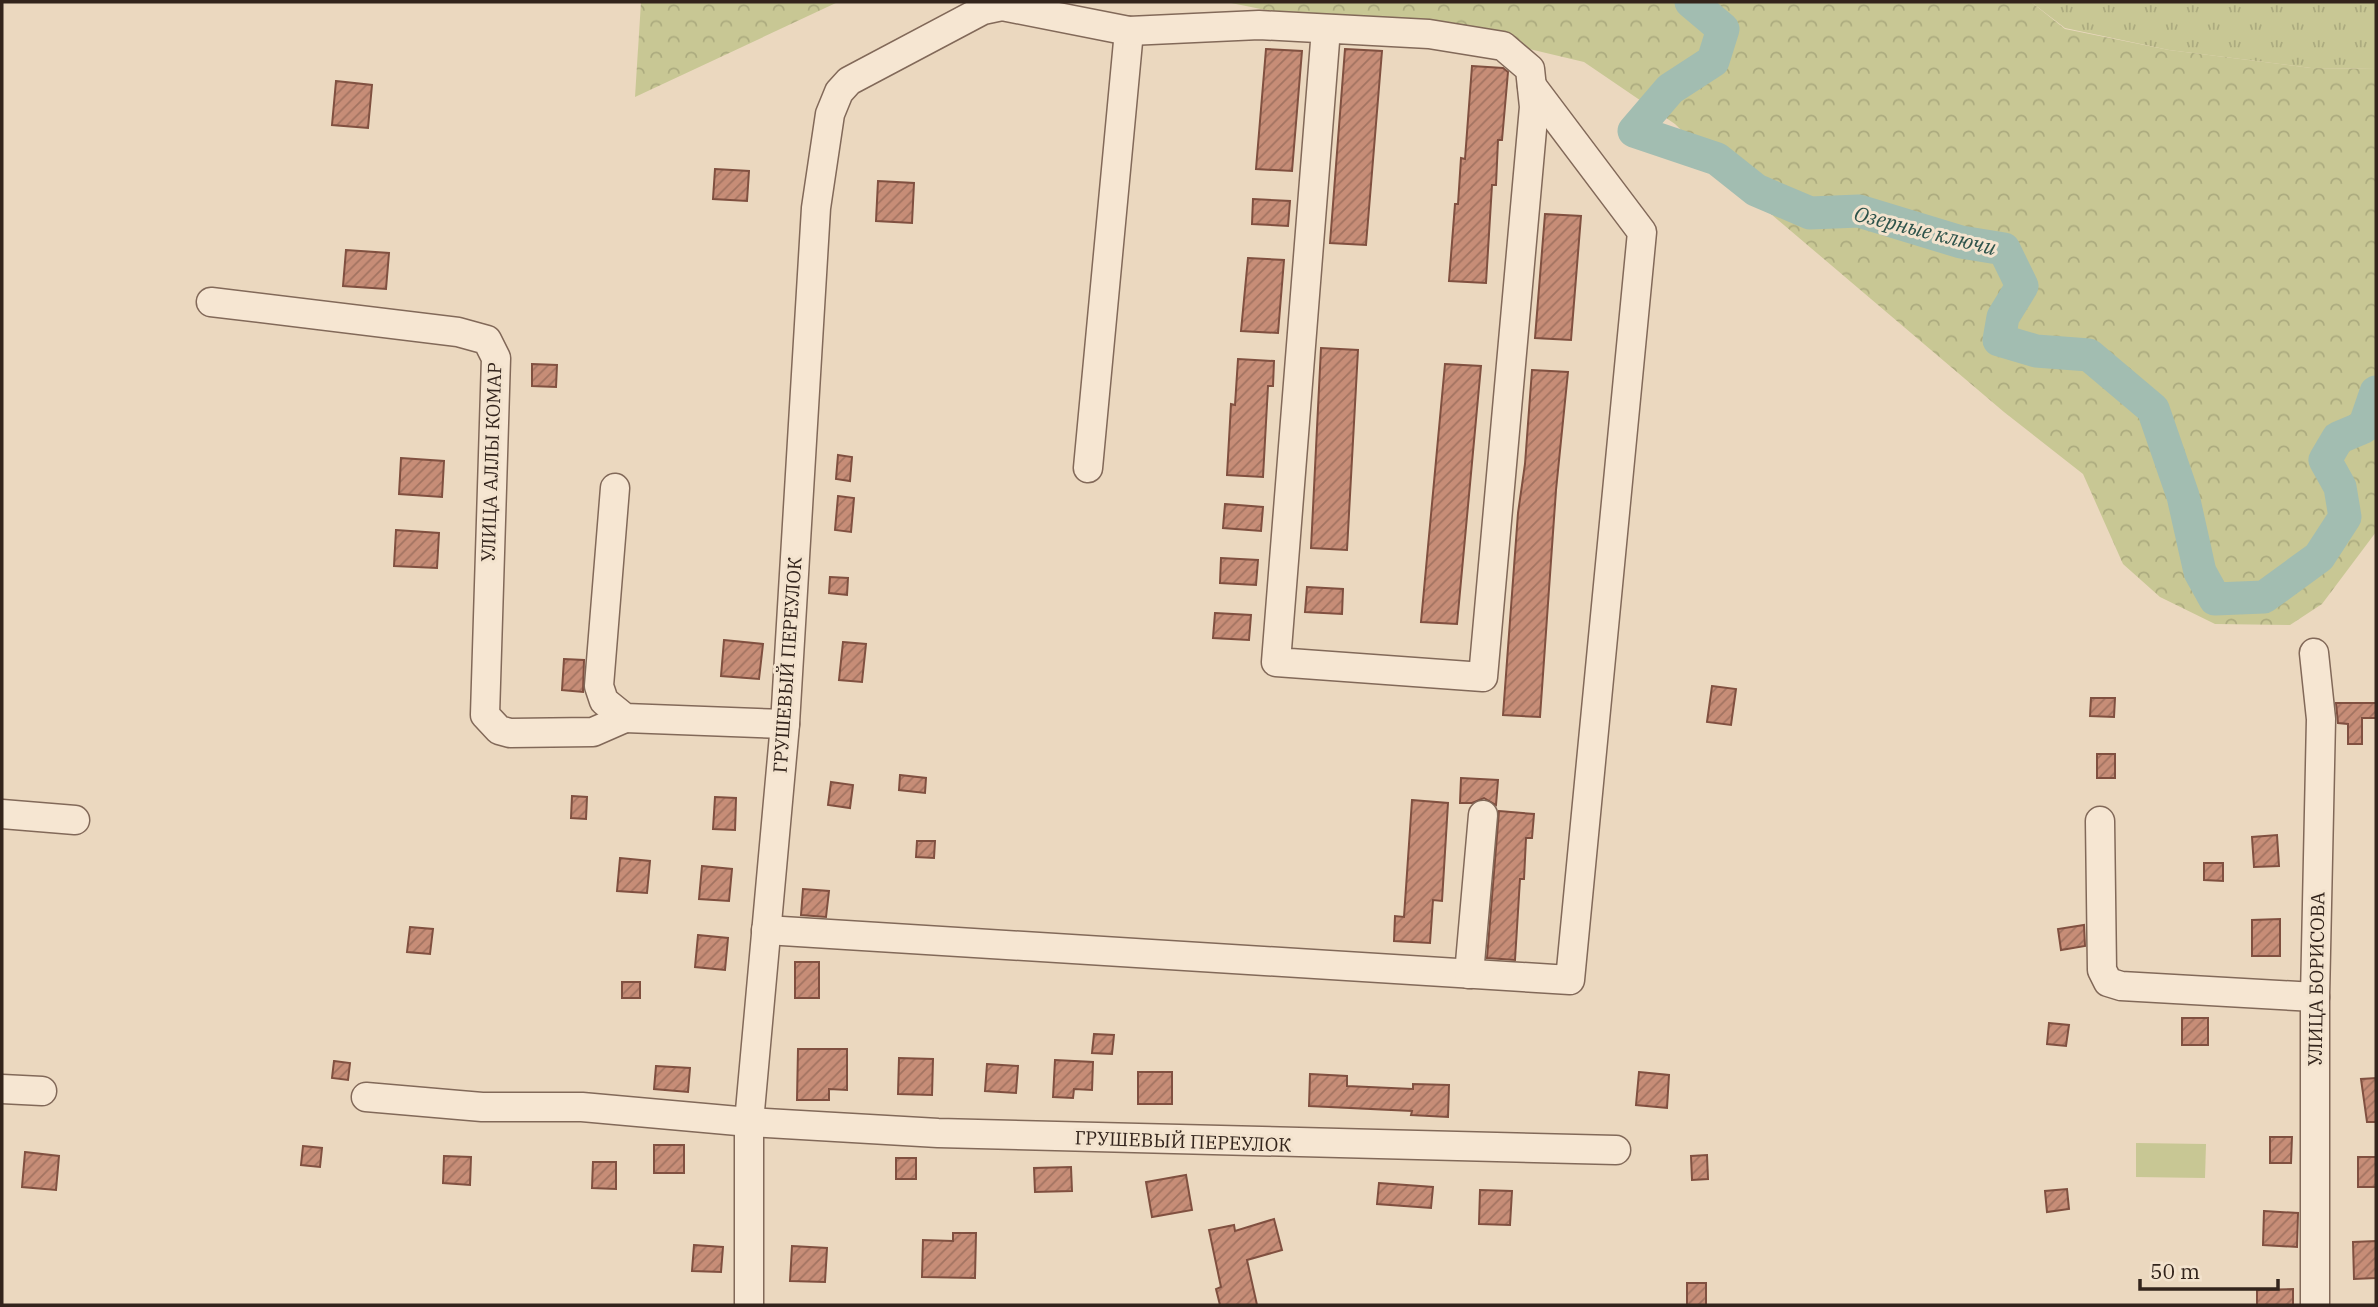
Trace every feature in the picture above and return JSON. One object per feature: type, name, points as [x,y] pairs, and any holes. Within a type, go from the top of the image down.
[{"type":"street","name":"ГРУШЕВЫЙ ПЕРЕУЛОК","points":[[749,1305],[749,1122],[785,724],[816,208],[830,114],[839,92],[849,81],[984,10],[1002,6],[1129,31],[1259,25],[1429,34],[1503,46],[1530,69],[1532,86],[1642,232],[1570,980],[1469,974]]},
{"type":"street","points":[[1326,29],[1276,662],[1483,677],[1534,107],[1532,86]]},
{"type":"street","points":[[1088,468],[1129,31]]},
{"type":"street","name":"УЛИЦА АЛЛЫ КОМАР","points":[[211,302],[458,332],[487,341],[496,358],[485,715],[499,730],[510,733],[593,732],[625,718]]},
{"type":"street","points":[[615,488],[600,686],[604,701],[625,718],[785,724]]},
{"type":"street","name":"УЛИЦА БОРИСОВА","points":[[2314,653],[2321,719],[2315,997],[2315,1305]]},
{"type":"street","points":[[2,814],[75,820]]},
{"type":"street","points":[[766,930],[1469,974],[1483,815]]},
{"type":"street","points":[[2100,821],[2102,970],[2108,982],[2120,986],[2315,997]]},
{"type":"street","points":[[2,1089],[42,1091]]},
{"type":"street","name":"ГРУШЕВЫЙ ПЕРЕУЛОК","points":[[366,1097],[482,1107],[582,1107],[749,1122],[1156,1141],[1616,1150]]},
{"type":"green space","points":[[641,2],[838,2],[635,97]]},
{"type":"green space","points":[[1226,2],[2031,2],[2065,29],[2169,50],[2311,68],[2376,69],[2376,532],[2322,604],[2290,625],[2215,624],[2160,597],[2123,564],[2083,474],[2004,412],[1738,186],[1675,124],[1584,62],[1474,36],[1362,29]]},
{"type":"green space","points":[[2031,2],[2376,2],[2376,69],[2311,68],[2169,50],[2065,28]]},
{"type":"green space","points":[[2136,1143],[2206,1144],[2205,1178],[2136,1177]]},
{"type":"building","points":[[1266,49],[1302,51],[1292,171],[1256,169]]},
{"type":"building","points":[[1345,49],[1382,51],[1366,245],[1330,243]]},
{"type":"building","points":[[1472,66],[1503,68],[1508,72],[1502,140],[1498,140],[1496,185],[1492,185],[1486,283],[1449,281],[1461,158],[1465,159]]},
{"type":"building","points":[[336,81],[372,85],[368,128],[332,125]]},
{"type":"building","points":[[715,169],[749,171],[747,201],[713,199]]},
{"type":"building","points":[[878,181],[914,183],[912,223],[876,221]]},
{"type":"building","points":[[1253,199],[1290,201],[1288,226],[1252,224]]},
{"type":"building","points":[[1545,214],[1581,216],[1571,340],[1535,338]]},
{"type":"building","points":[[346,250],[389,253],[386,289],[343,286]]},
{"type":"building","points":[[1248,258],[1284,260],[1278,333],[1241,331]]},
{"type":"building","points":[[1321,348],[1358,350],[1347,550],[1311,548]]},
{"type":"building","points":[[1238,359],[1274,361],[1273,386],[1268,386],[1263,477],[1227,475],[1231,404],[1235,405]]},
{"type":"building","points":[[532,364],[557,365],[556,387],[532,386]]},
{"type":"building","points":[[1445,364],[1481,366],[1457,624],[1421,622]]},
{"type":"building","points":[[1532,370],[1568,372],[1556,490],[1540,717],[1503,715]]},
{"type":"building","points":[[838,455],[852,457],[850,481],[836,479]]},
{"type":"building","points":[[401,458],[444,461],[442,497],[399,494]]},
{"type":"building","points":[[838,496],[854,498],[851,532],[835,530]]},
{"type":"building","points":[[1225,504],[1263,507],[1261,531],[1223,528]]},
{"type":"building","points":[[396,530],[439,533],[437,568],[394,566]]},
{"type":"building","points":[[1221,558],[1258,560],[1256,585],[1220,583]]},
{"type":"building","points":[[830,577],[848,578],[847,595],[829,593]]},
{"type":"building","points":[[1307,587],[1343,589],[1342,614],[1305,612]]},
{"type":"building","points":[[1215,613],[1251,615],[1249,640],[1213,638]]},
{"type":"building","points":[[724,640],[763,644],[759,679],[721,676]]},
{"type":"building","points":[[843,642],[866,644],[862,682],[839,680]]},
{"type":"building","points":[[564,659],[584,660],[583,692],[562,690]]},
{"type":"building","points":[[1712,686],[1736,689],[1731,725],[1707,722]]},
{"type":"building","points":[[2091,698],[2115,698],[2114,717],[2090,716]]},
{"type":"building","points":[[2336,703],[2376,703],[2376,718],[2362,718],[2362,744],[2348,744],[2348,724],[2338,723]]},
{"type":"building","points":[[2097,754],[2115,754],[2115,778],[2097,778]]},
{"type":"building","points":[[900,775],[926,778],[925,793],[899,790]]},
{"type":"building","points":[[1461,778],[1498,780],[1496,805],[1484,798],[1472,803],[1460,803]]},
{"type":"building","points":[[831,782],[853,785],[850,808],[828,805]]},
{"type":"building","points":[[572,796],[587,797],[586,819],[571,818]]},
{"type":"building","points":[[715,797],[736,798],[735,830],[713,829]]},
{"type":"building","points":[[1412,800],[1448,803],[1442,901],[1433,900],[1430,943],[1394,941],[1395,916],[1404,917]]},
{"type":"building","points":[[1499,811],[1534,814],[1532,838],[1526,838],[1524,879],[1520,879],[1515,960],[1487,958]]},
{"type":"building","points":[[2277,835],[2279,866],[2254,867],[2252,837]]},
{"type":"building","points":[[917,841],[935,841],[934,858],[916,857]]},
{"type":"building","points":[[620,858],[650,861],[647,893],[617,891]]},
{"type":"building","points":[[2204,863],[2223,863],[2223,881],[2204,880]]},
{"type":"building","points":[[702,866],[732,869],[729,901],[699,899]]},
{"type":"building","points":[[803,889],[829,891],[826,917],[801,915]]},
{"type":"building","points":[[2280,919],[2280,956],[2252,956],[2252,920]]},
{"type":"building","points":[[2084,925],[2085,946],[2061,950],[2058,929]]},
{"type":"building","points":[[410,927],[433,929],[430,954],[407,952]]},
{"type":"building","points":[[698,935],[728,938],[725,970],[695,967]]},
{"type":"building","points":[[795,962],[819,962],[819,998],[795,998]]},
{"type":"building","points":[[622,982],[640,982],[640,998],[622,998]]},
{"type":"building","points":[[2182,1018],[2208,1018],[2208,1045],[2182,1045]]},
{"type":"building","points":[[2049,1023],[2069,1025],[2066,1046],[2047,1044]]},
{"type":"building","points":[[1094,1034],[1114,1035],[1112,1054],[1092,1053]]},
{"type":"building","points":[[798,1049],[847,1049],[847,1090],[829,1089],[829,1100],[797,1100]]},
{"type":"building","points":[[899,1058],[933,1059],[932,1095],[898,1094]]},
{"type":"building","points":[[1055,1060],[1093,1062],[1092,1090],[1074,1089],[1073,1098],[1053,1097]]},
{"type":"building","points":[[334,1061],[350,1063],[348,1080],[332,1078]]},
{"type":"building","points":[[987,1064],[1018,1066],[1016,1093],[985,1091]]},
{"type":"building","points":[[656,1066],[690,1068],[688,1092],[654,1089]]},
{"type":"building","points":[[1138,1072],[1172,1072],[1172,1104],[1138,1104]]},
{"type":"building","points":[[1639,1072],[1669,1075],[1667,1108],[1636,1105]]},
{"type":"building","points":[[1310,1074],[1347,1076],[1347,1086],[1413,1089],[1413,1084],[1449,1085],[1448,1117],[1411,1115],[1412,1111],[1309,1106]]},
{"type":"building","points":[[2376,1078],[2376,1122],[2367,1122],[2361,1079]]},
{"type":"building","points":[[2270,1137],[2292,1137],[2291,1163],[2270,1163]]},
{"type":"building","points":[[654,1145],[684,1145],[684,1173],[654,1173]]},
{"type":"building","points":[[303,1146],[322,1148],[320,1167],[301,1165]]},
{"type":"building","points":[[25,1152],[59,1156],[56,1190],[22,1187]]},
{"type":"building","points":[[1707,1155],[1708,1179],[1692,1180],[1691,1156]]},
{"type":"building","points":[[444,1156],[471,1157],[470,1185],[443,1183]]},
{"type":"building","points":[[2358,1157],[2376,1157],[2376,1187],[2358,1187]]},
{"type":"building","points":[[896,1158],[916,1158],[916,1179],[896,1179]]},
{"type":"building","points":[[593,1162],[616,1162],[616,1189],[592,1188]]},
{"type":"building","points":[[1071,1167],[1072,1191],[1035,1192],[1034,1168]]},
{"type":"building","points":[[1186,1175],[1192,1210],[1152,1217],[1146,1182]]},
{"type":"building","points":[[1379,1183],[1433,1187],[1431,1208],[1377,1204]]},
{"type":"building","points":[[2067,1189],[2069,1209],[2047,1212],[2045,1191]]},
{"type":"building","points":[[1480,1190],[1512,1191],[1510,1225],[1479,1224]]},
{"type":"building","points":[[2264,1211],[2298,1213],[2297,1247],[2263,1245]]},
{"type":"building","points":[[1274,1219],[1282,1250],[1247,1260],[1257,1305],[1220,1305],[1216,1289],[1221,1287],[1209,1230],[1234,1225],[1235,1231]]},
{"type":"building","points":[[953,1233],[976,1233],[975,1278],[922,1277],[923,1240],[953,1241]]},
{"type":"building","points":[[2376,1241],[2376,1278],[2354,1279],[2353,1242]]},
{"type":"building","points":[[694,1245],[723,1247],[721,1272],[692,1271]]},
{"type":"building","points":[[792,1246],[827,1248],[825,1282],[790,1281]]},
{"type":"building","points":[[1687,1283],[1706,1283],[1706,1305],[1687,1305]]},
{"type":"building","points":[[2293,1289],[2293,1305],[2257,1305],[2257,1290]]},
{"type":"waterway","name":"Озерные ключи","points":[[1691,2],[1723,29],[1713,61],[1670,89],[1634,131],[1717,159],[1756,190],[1810,213],[1859,211],[1961,242],[2004,249],[2022,286],[2003,317],[1999,340],[2036,351],[2089,355],[2153,409],[2183,496],[2200,572],[2215,599],[2264,597],[2319,557],[2345,517],[2340,487],[2325,460],[2338,438],[2364,427],[2376,392]]}]
